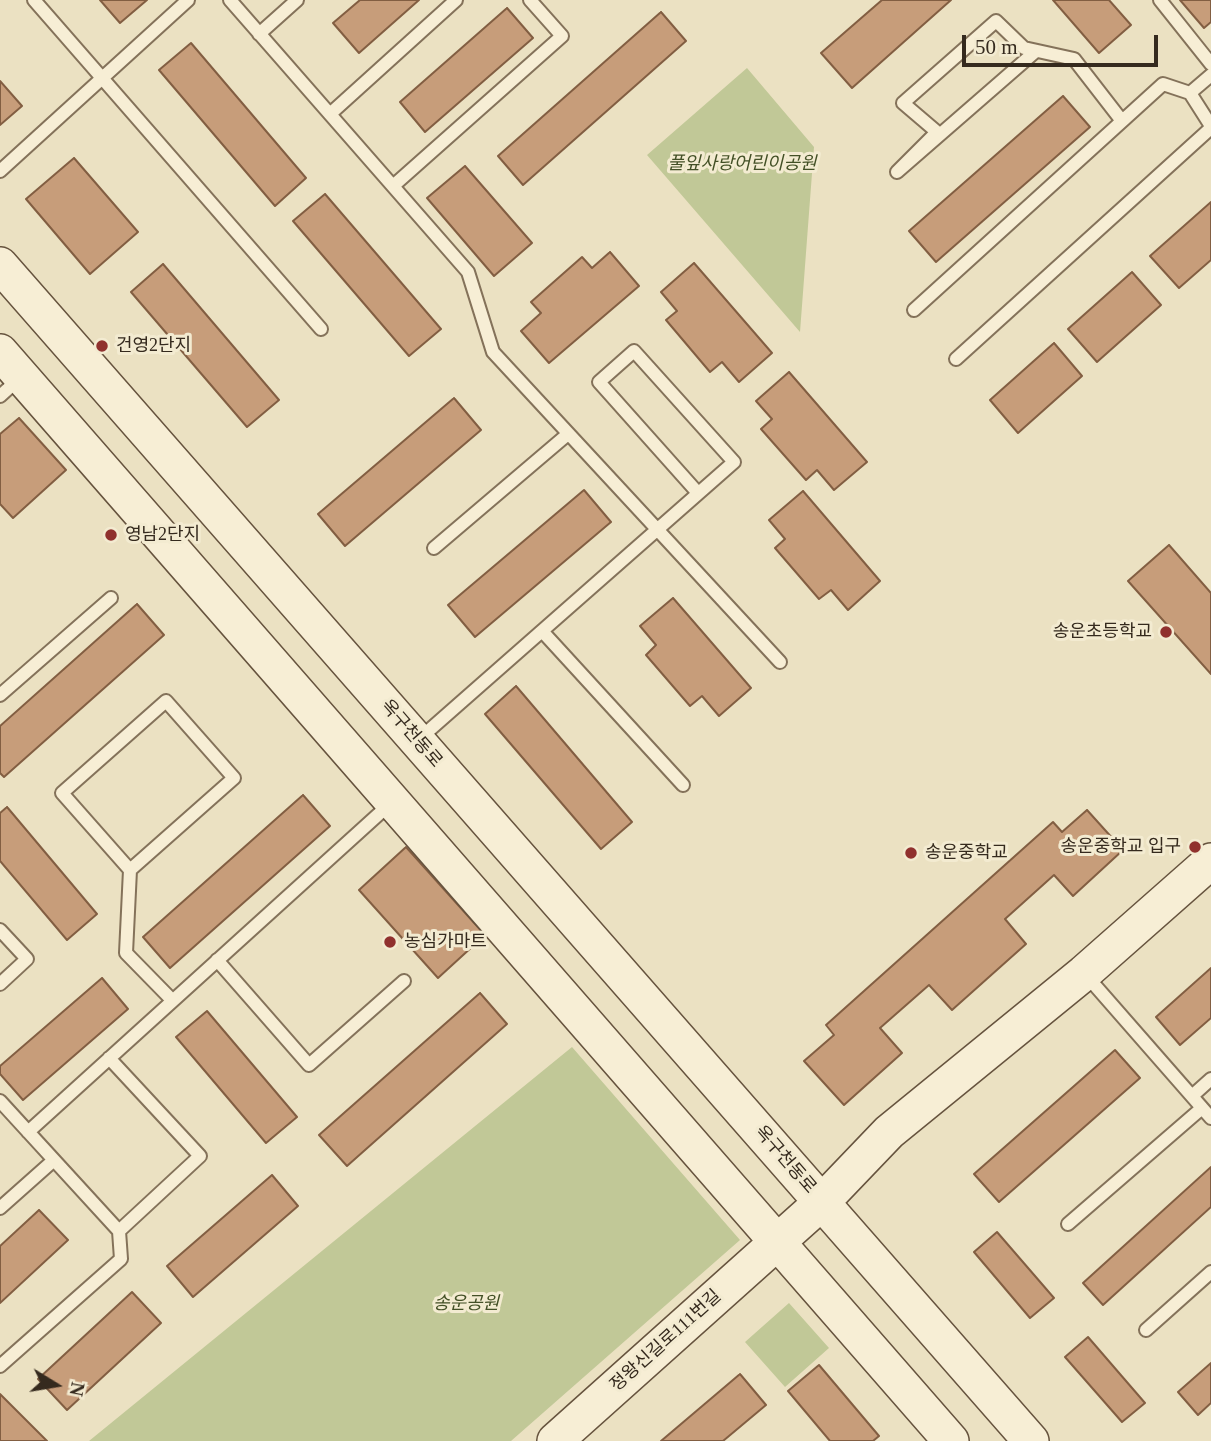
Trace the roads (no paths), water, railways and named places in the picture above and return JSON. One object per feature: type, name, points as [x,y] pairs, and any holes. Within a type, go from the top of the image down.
[{"type":"street","name":"옥구천동로","points":[[0,265],[1031,1441]]},
{"type":"street","points":[[7,375],[393,801],[951,1441]]},
{"type":"street","name":"옥구천동로","points":[[777,1242],[822,1202],[889,1132],[1084,973],[1211,860]]},
{"type":"street","name":"정왕신길로111번길","points":[[555,1441],[777,1242]]},
{"type":"lane","points":[[34,0],[321,329]]},
{"type":"lane","points":[[0,171],[188,0]]},
{"type":"lane","points":[[230,0],[468,272],[493,352],[780,662]]},
{"type":"lane","points":[[259,34],[297,0]]},
{"type":"lane","points":[[330,114],[456,0]]},
{"type":"lane","points":[[393,186],[562,36],[530,0]]},
{"type":"lane","points":[[1160,0],[1211,64]]},
{"type":"lane","points":[[1036,51],[897,172],[937,132],[903,103],[996,21],[1024,48],[1074,59],[1122,121]]},
{"type":"lane","points":[[1190,93],[1211,75]]},
{"type":"lane","points":[[914,310],[1163,84],[1190,93],[1211,127],[956,359]]},
{"type":"lane","points":[[417,741],[734,462],[634,351],[599,382],[698,493]]},
{"type":"lane","points":[[434,548],[568,434]]},
{"type":"lane","points":[[0,695],[111,598]]},
{"type":"lane","points":[[542,631],[683,785]]},
{"type":"lane","points":[[130,870],[234,778],[166,701],[62,793],[130,870],[126,953],[172,1000]]},
{"type":"lane","points":[[28,1132],[393,801]]},
{"type":"lane","points":[[0,930],[27,959],[0,984]]},
{"type":"lane","points":[[217,960],[309,1065],[404,981]]},
{"type":"lane","points":[[1084,973],[1211,1118]]},
{"type":"lane","points":[[109,1058],[200,1156],[119,1231]]},
{"type":"lane","points":[[1192,1096],[1211,1079]]},
{"type":"lane","points":[[0,1101],[119,1231],[121,1259],[0,1366]]},
{"type":"lane","points":[[1068,1224],[1202,1108]]},
{"type":"lane","points":[[0,1208],[54,1160]]},
{"type":"lane","points":[[1146,1330],[1211,1272]]},
{"type":"place","name":"건영2단지","points":[[102,346]]},
{"type":"place","name":"영남2단지","points":[[111,535]]},
{"type":"place","name":"송운초등학교","points":[[1166,632]]},
{"type":"place","name":"송운중학교 입구","points":[[1195,847]]},
{"type":"place","name":"송운중학교","points":[[911,853]]},
{"type":"place","name":"농심가마트","points":[[390,942]]},
{"type":"park label","name":"풀잎사랑어린이공원","points":[[742,164]]},
{"type":"park label","name":"송운공원","points":[[466,1304]]}]
